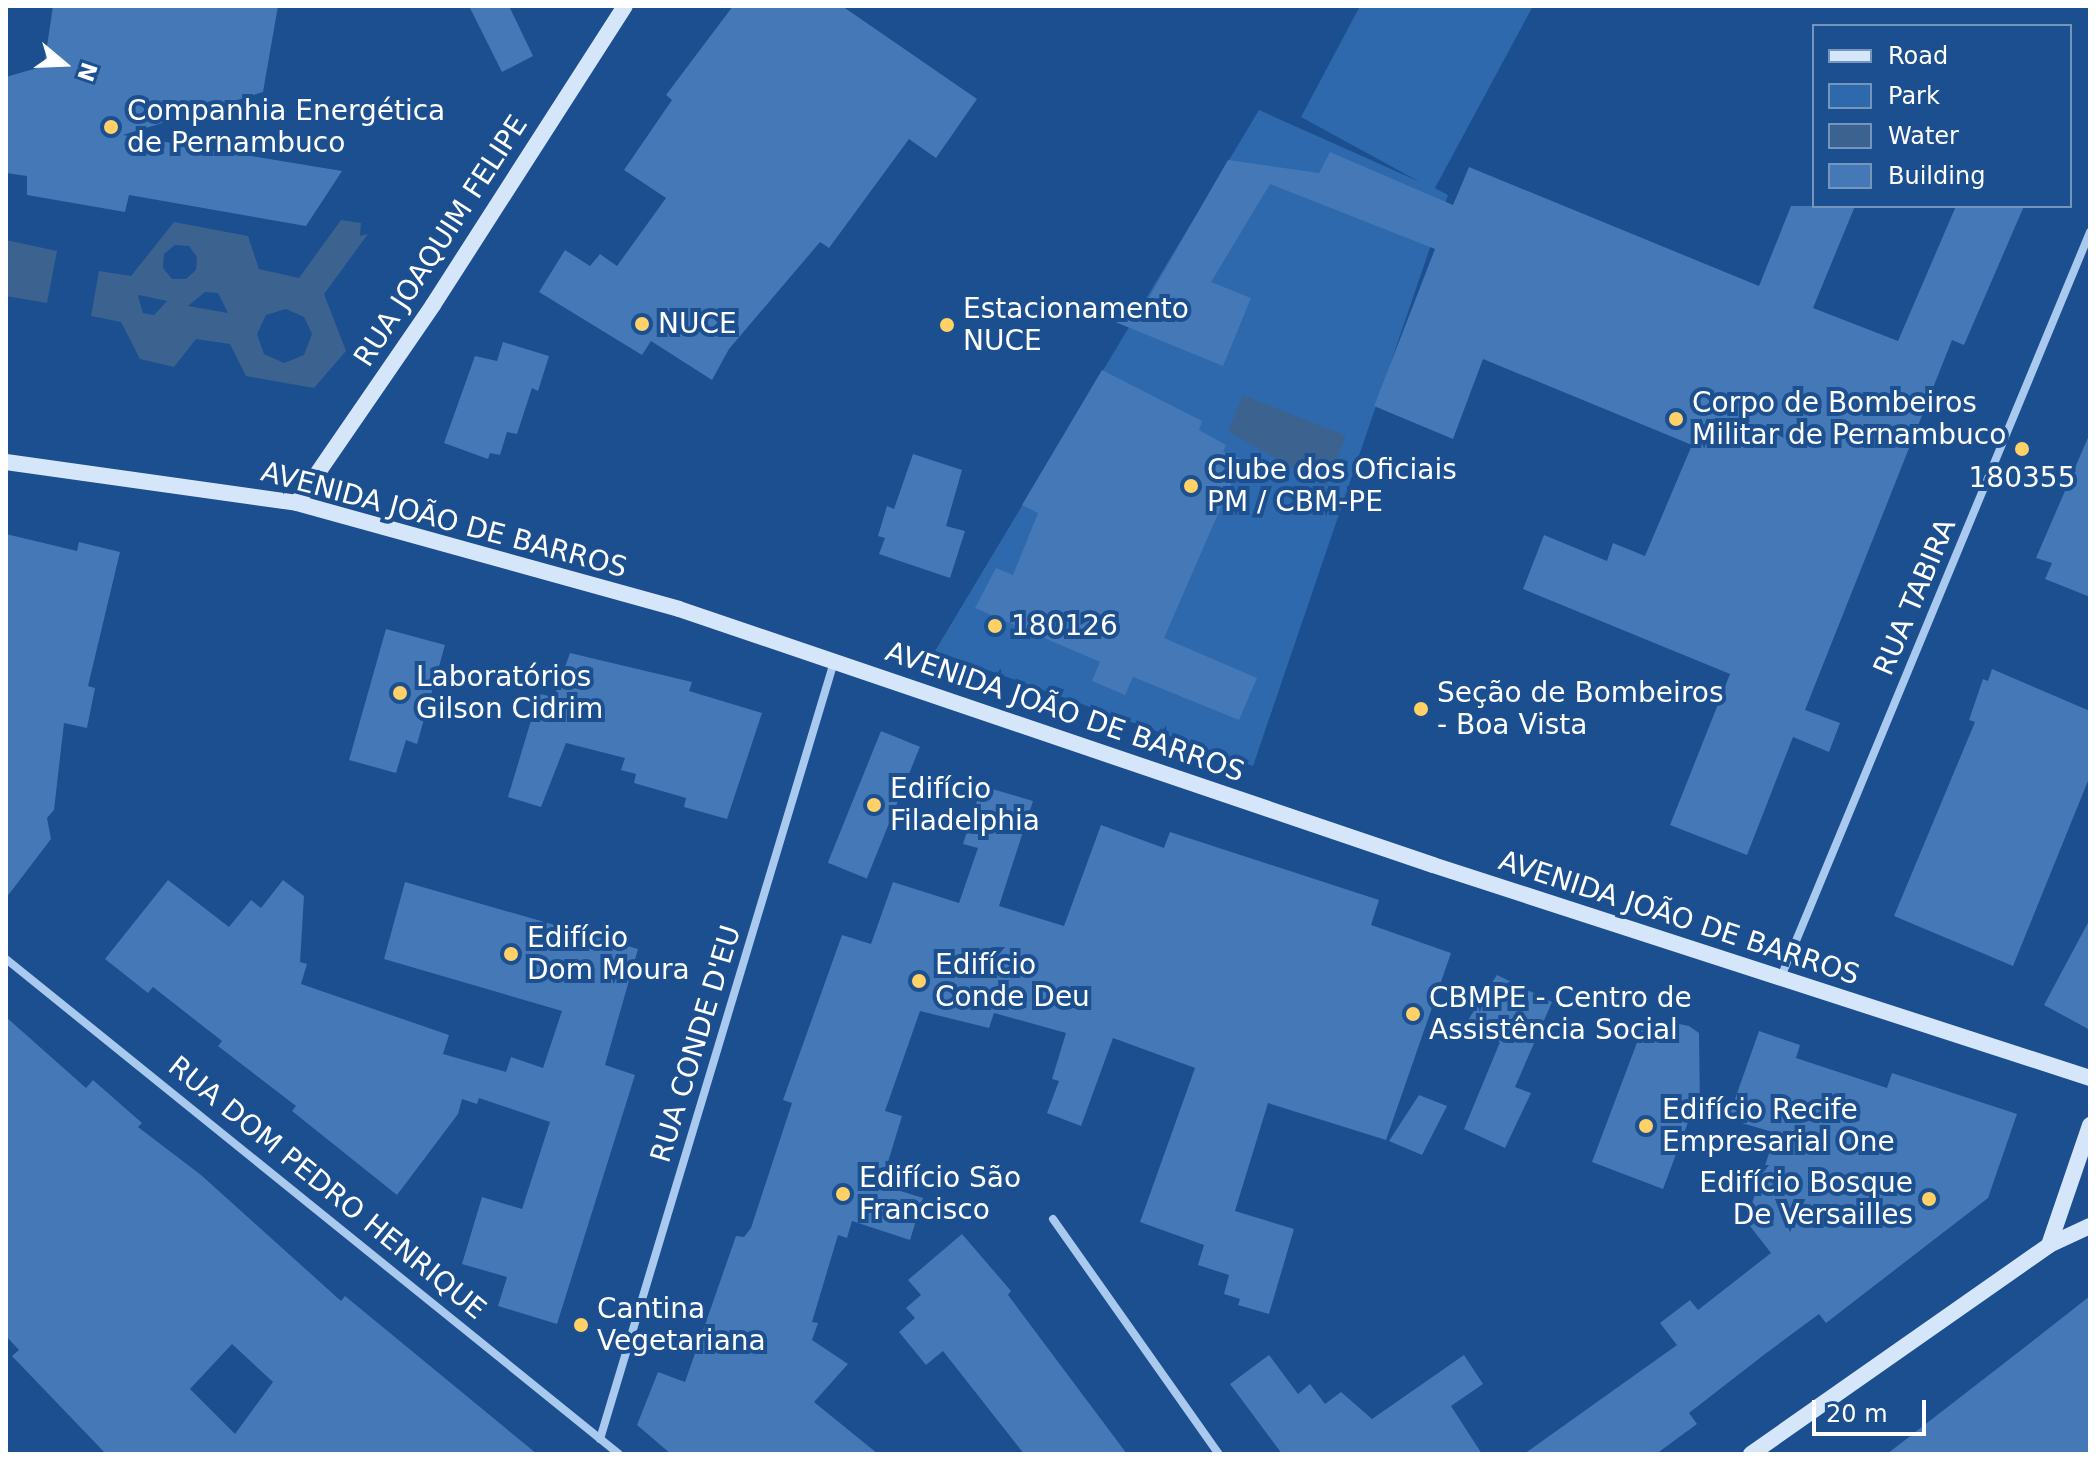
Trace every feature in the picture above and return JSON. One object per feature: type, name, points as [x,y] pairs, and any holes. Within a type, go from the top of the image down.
[{"type":"main road","name":"RUA JOAQUIM FELIPE","points":[[297,503],[433,305],[625,6]]},
{"type":"main road","name":"AVENIDA JOÃO DE BARROS","points":[[6,462],[297,503],[679,609],[1780,980],[2090,1078]]},
{"type":"main road","points":[[2049,1245],[2090,1125]]},
{"type":"main road","points":[[1751,1454],[2049,1245],[2090,1226]]},
{"type":"street","name":"RUA TABIRA","points":[[1780,980],[2090,232]]},
{"type":"street","name":"RUA CONDE D'EU","points":[[600,1439],[834,661]]},
{"type":"street","name":"RUA DOM PEDRO HENRIQUE","points":[[6,959],[619,1454]]},
{"type":"street","points":[[1053,1219],[1219,1454]]},
{"type":"green space","name":"Clube dos Oficiais PM / CBM-PE","points":[[1360,6],[1533,6],[1435,188],[1448,195],[1253,766],[935,651],[1259,110],[1420,182],[1301,117]]},
{"type":"water","points":[[341,220],[361,223],[360,236],[368,234],[324,294],[346,351],[314,388],[246,376],[230,344],[196,339],[174,367],[140,359],[121,322],[91,316],[99,271],[131,276],[174,222],[248,236],[259,269],[299,278]],"holes":[[[175,245],[189,246],[197,257],[196,270],[186,279],[172,279],[163,268],[164,254]],[[205,292],[218,293],[228,313],[188,306]],[[139,295],[167,301],[154,315],[143,313]],[[286,309],[304,317],[312,334],[304,355],[284,363],[264,354],[257,334],[266,315]]]},
{"type":"water","points":[[6,240],[57,251],[47,303],[6,296]]},
{"type":"water","points":[[1243,395],[1346,436],[1326,486],[1228,432]]},
{"type":"building","name":"Companhia Energética de Pernambuco","points":[[53,6],[278,6],[263,92],[123,135],[342,171],[306,226],[129,195],[125,212],[27,195],[27,176],[6,173],[6,77],[44,66]]},
{"type":"building","points":[[469,6],[509,6],[533,56],[502,72]]},
{"type":"building","points":[[733,6],[842,6],[977,99],[936,158],[909,139],[829,248],[820,242],[729,349],[712,380],[651,341],[642,355],[539,292],[565,250],[590,266],[600,254],[617,266],[666,198],[624,170],[672,100],[666,95]]},
{"type":"building","points":[[1330,152],[1453,205],[1469,167],[1759,286],[1791,206],[1854,208],[1813,308],[1898,341],[1955,208],[2023,208],[1964,345],[1952,340],[1805,710],[1840,723],[1829,752],[1793,737],[1747,855],[1670,825],[1730,674],[1523,589],[1544,535],[1607,561],[1613,543],[1645,556],[1692,445],[1483,359],[1453,439],[1374,406],[1435,249],[1270,184],[1211,282],[1251,298],[1223,366],[1081,308],[1083,299],[1144,306],[1228,160],[1319,173]]},
{"type":"building","points":[[503,342],[549,356],[538,391],[532,388],[517,434],[507,432],[500,455],[490,453],[488,459],[444,443],[475,356],[497,361]]},
{"type":"building","points":[[1102,370],[1202,421],[1199,430],[1226,445],[1223,452],[1242,459],[1164,638],[1257,678],[1239,720],[1133,677],[1125,695],[1092,681],[1100,662],[975,608],[996,568],[1013,575],[1038,513],[1022,505]]},
{"type":"building","points":[[2090,433],[2090,597],[2045,579],[2052,563],[2036,558]]},
{"type":"building","points":[[913,454],[962,470],[946,526],[965,531],[950,578],[879,554],[885,538],[878,536],[887,506],[894,509]]},
{"type":"building","points":[[6,534],[77,551],[79,542],[120,552],[88,686],[95,688],[87,728],[64,723],[54,810],[47,818],[51,839],[6,898]]},
{"type":"building","name":"Laboratórios Gilson Cidrim","points":[[386,629],[445,645],[417,744],[406,740],[396,773],[349,760]]},
{"type":"building","points":[[570,653],[692,682],[689,691],[762,713],[727,819],[684,807],[686,798],[634,783],[636,774],[621,770],[625,758],[566,743],[541,807],[508,797],[539,694],[554,697]]},
{"type":"building","points":[[1992,669],[2090,711],[2090,776],[2013,966],[1894,916],[1975,722],[1969,720],[1983,679],[1988,681]]},
{"type":"building","name":"Edifício Filadelphia","points":[[881,731],[920,747],[867,878],[828,863]]},
{"type":"building","points":[[982,786],[1033,801],[999,906],[1064,926],[1101,825],[1164,848],[1170,832],[1379,900],[1371,925],[1451,953],[1386,1140],[1268,1103],[1235,1211],[1294,1229],[1269,1314],[1238,1305],[1240,1299],[1224,1294],[1229,1275],[1198,1265],[1204,1245],[1140,1222],[1195,1068],[1113,1038],[1081,1126],[1047,1113],[1059,1081],[1052,1079],[1066,1033],[994,1013],[989,1028],[920,1011],[885,1111],[902,1116],[881,1185],[923,1198],[910,1240],[852,1221],[847,1238],[838,1235],[812,1322],[818,1323],[812,1340],[848,1364],[814,1402],[878,1454],[671,1454],[637,1425],[658,1372],[685,1382],[736,1236],[744,1237],[751,1228],[792,1103],[783,1100],[842,935],[871,944],[893,882],[959,903],[978,848],[963,844]]},
{"type":"building","points":[[168,880],[229,927],[251,900],[261,908],[283,880],[304,896],[300,962],[307,964],[301,984],[449,1035],[443,1054],[506,1072],[511,1057],[543,1068],[562,1011],[384,959],[405,882],[638,949],[605,1065],[635,1075],[557,1324],[498,1306],[507,1277],[462,1264],[482,1197],[522,1209],[550,1122],[479,1098],[477,1104],[462,1099],[458,1114],[397,1195],[292,1111],[296,1106],[218,1046],[222,1041],[153,987],[148,993],[105,959]]},
{"type":"building","points":[[2090,919],[2090,1030],[2044,1005]]},
{"type":"building","points":[[1497,975],[1552,1002],[1515,1087],[1531,1093],[1505,1148],[1464,1129],[1500,1042],[1463,1028]]},
{"type":"building","points":[[6,1017],[86,1088],[93,1080],[142,1123],[138,1127],[201,1175],[341,1301],[345,1296],[537,1454],[106,1454],[12,1356],[19,1350],[6,1336]],"holes":[[[232,1344],[273,1382],[235,1434],[190,1389]]]},
{"type":"building","name":"Edifício Recife Empresarial One","points":[[1644,1024],[1665,1032],[1679,1024],[1699,1033],[1700,1111],[1693,1109],[1663,1189],[1592,1162]]},
{"type":"building","points":[[1759,1031],[1800,1045],[1796,1058],[1887,1088],[1892,1073],[2017,1114],[1988,1198],[1826,1323],[1819,1314],[1765,1354],[1689,1413],[1697,1424],[1656,1454],[1524,1454],[1677,1345],[1660,1323],[1690,1300],[1698,1310],[1771,1253],[1746,1221],[1776,1133],[1728,1119]]},
{"type":"building","points":[[1419,1095],[1447,1106],[1422,1155],[1389,1141]]},
{"type":"building","points":[[962,1234],[1011,1291],[1008,1295],[1127,1454],[1024,1454],[943,1351],[926,1365],[899,1332],[915,1318],[906,1308],[921,1295],[908,1280]]},
{"type":"building","points":[[2090,1296],[2090,1454],[1887,1454],[2016,1354]]},
{"type":"building","points":[[1269,1355],[1298,1394],[1310,1384],[1325,1404],[1341,1392],[1372,1419],[1464,1355],[1483,1384],[1451,1406],[1482,1454],[1282,1454],[1230,1384]]},
{"type":"place","name":"Companhia Energética de Pernambuco","points":[[111,127]]},
{"type":"place","name":"NUCE","points":[[642,324]]},
{"type":"place","name":"Estacionamento NUCE","points":[[947,325]]},
{"type":"place","name":"Corpo de Bombeiros Militar de Pernambuco","points":[[1676,419]]},
{"type":"place","name":"180355","points":[[2022,449]]},
{"type":"place","name":"Clube dos Oficiais PM / CBM-PE","points":[[1191,486]]},
{"type":"place","name":"180126","points":[[995,626]]},
{"type":"place","name":"Laboratórios Gilson Cidrim","points":[[400,693]]},
{"type":"place","name":"Seção de Bombeiros - Boa Vista","points":[[1421,709]]},
{"type":"place","name":"Edifício Filadelphia","points":[[874,805]]},
{"type":"place","name":"Edifício Dom Moura","points":[[511,954]]},
{"type":"place","name":"Edifício Conde Deu","points":[[919,981]]},
{"type":"place","name":"CBMPE - Centro de Assistência Social","points":[[1413,1014]]},
{"type":"place","name":"Edifício Recife Empresarial One","points":[[1646,1126]]},
{"type":"place","name":"Edifício São Francisco","points":[[843,1194]]},
{"type":"place","name":"Edifício Bosque De Versailles","points":[[1929,1199]]},
{"type":"place","name":"Cantina Vegetariana","points":[[581,1325]]}]
